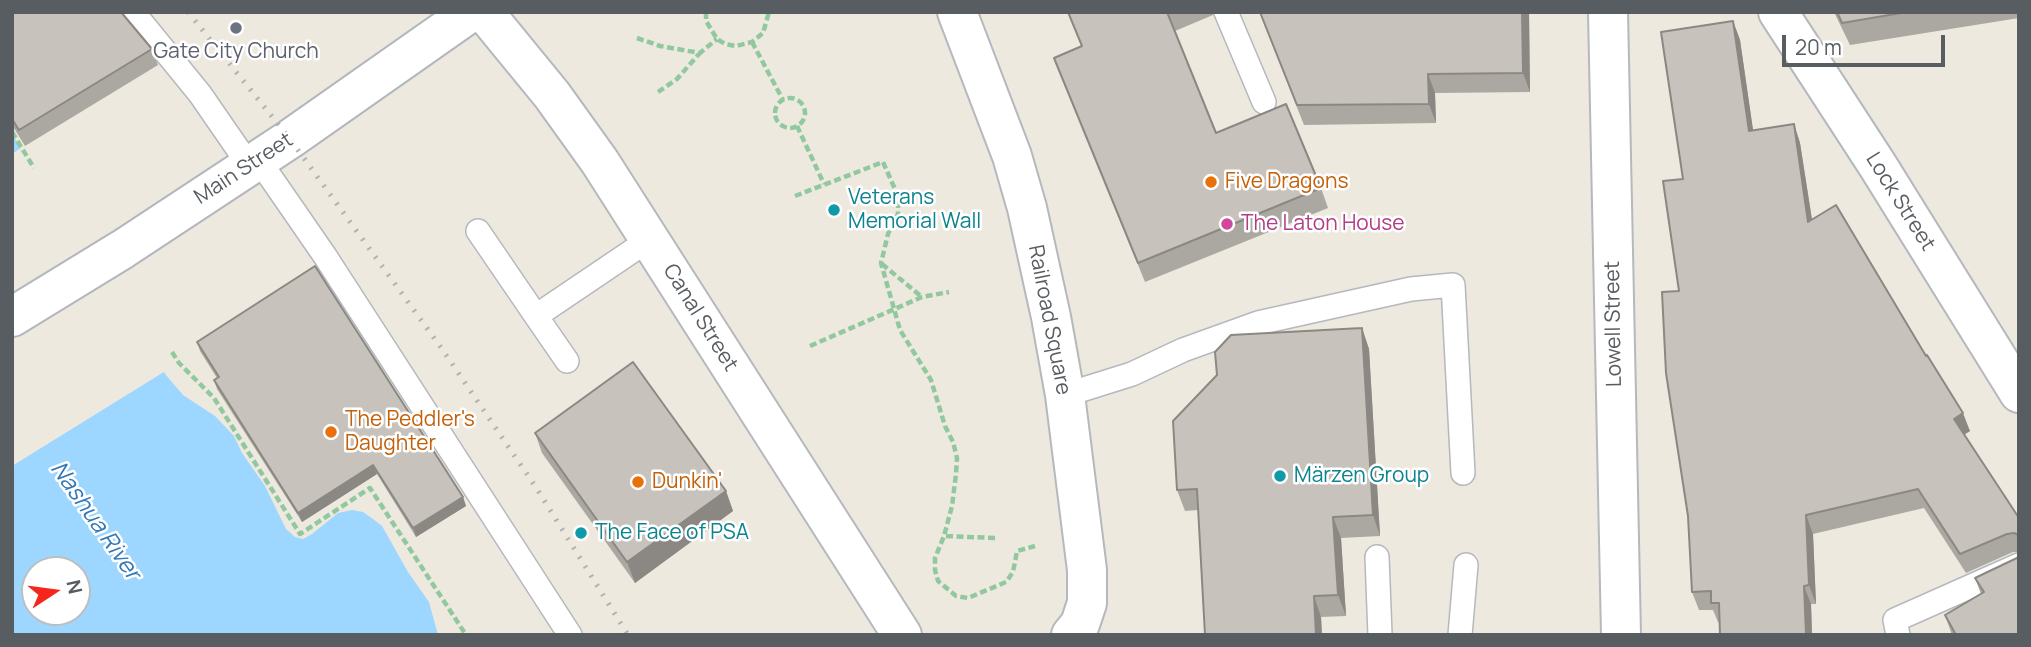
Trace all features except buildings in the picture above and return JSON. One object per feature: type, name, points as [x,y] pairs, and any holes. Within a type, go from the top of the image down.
[{"type":"street","name":"Railroad Square","points":[[957,12],[993,103],[1027,208],[1051,317],[1065,395],[1085,544],[1088,589],[1085,614],[1071,635]]},
{"type":"street","name":"Lowell Street","points":[[1608,12],[1621,635]]},
{"type":"street","name":"Lock Street","points":[[1778,12],[1878,166],[2019,393]]},
{"type":"street","name":"Main Street","points":[[12,317],[123,249],[254,162],[465,15]]},
{"type":"street","name":"Canal Street","points":[[465,15],[552,95],[600,162],[902,635]]},
{"type":"lane","points":[[133,12],[254,162],[333,267],[570,635]]},
{"type":"lane","points":[[1226,12],[1264,102]]},
{"type":"lane","points":[[478,232],[567,361]]},
{"type":"lane","points":[[536,316],[650,239]]},
{"type":"lane","points":[[1065,395],[1132,374],[1183,350],[1258,323],[1411,289],[1453,285],[1463,473]]},
{"type":"lane","points":[[1377,557],[1380,635]]},
{"type":"lane","points":[[1460,635],[1466,565]]},
{"type":"lane","points":[[1898,635],[1895,620],[2019,565]]},
{"type":"path","points":[[706,12],[706,21],[716,38],[725,44],[736,46],[752,42],[763,33],[769,12]]},
{"type":"path","points":[[637,38],[660,46],[699,53]]},
{"type":"path","points":[[658,92],[677,79],[716,38]]},
{"type":"path","points":[[752,42],[783,100]]},
{"type":"path","points":[[783,100],[799,101],[805,109],[803,119],[797,126],[783,126],[777,120],[776,106],[783,100]]},
{"type":"path","points":[[797,126],[824,184]]},
{"type":"path","points":[[12,132],[34,168]]},
{"type":"path","points":[[795,196],[883,162],[898,196],[898,214],[884,246],[881,263],[901,330],[931,380],[957,458],[952,506],[935,558],[934,570],[938,581],[956,596],[968,598],[1006,582],[1013,572],[1017,551],[1042,544]]},
{"type":"path","points":[[881,263],[922,297]]},
{"type":"path","points":[[810,346],[922,297],[949,292]]},
{"type":"path","points":[[173,352],[178,363],[214,398],[300,534],[370,488],[466,635]]},
{"type":"path","points":[[944,536],[995,538]]},
{"type":"water","name":"Nashua River","points":[[12,134],[166,375],[183,395],[215,416],[234,436],[242,453],[265,486],[286,529],[295,537],[303,539],[338,513],[352,510],[363,512],[382,526],[429,602],[438,635],[12,635]]},
{"type":"pier","points":[[24,146],[167,370],[12,466],[12,154]]},
{"type":"railway","points":[[188,12],[290,139],[442,349],[537,489],[628,635]]},
{"type":"place","name":"Gate City Church","points":[[236,28]]},
{"type":"place","name":"Five Dragons","points":[[1211,182]]},
{"type":"place","name":"Veterans Memorial Wall","points":[[834,210]]},
{"type":"place","name":"The Laton House","points":[[1227,224]]},
{"type":"place","name":"The Peddler's Daughter","points":[[331,432]]},
{"type":"place","name":"Märzen Group","points":[[1280,476]]},
{"type":"place","name":"Dunkin'","points":[[638,482]]},
{"type":"place","name":"The Face of PSA","points":[[581,533]]}]
